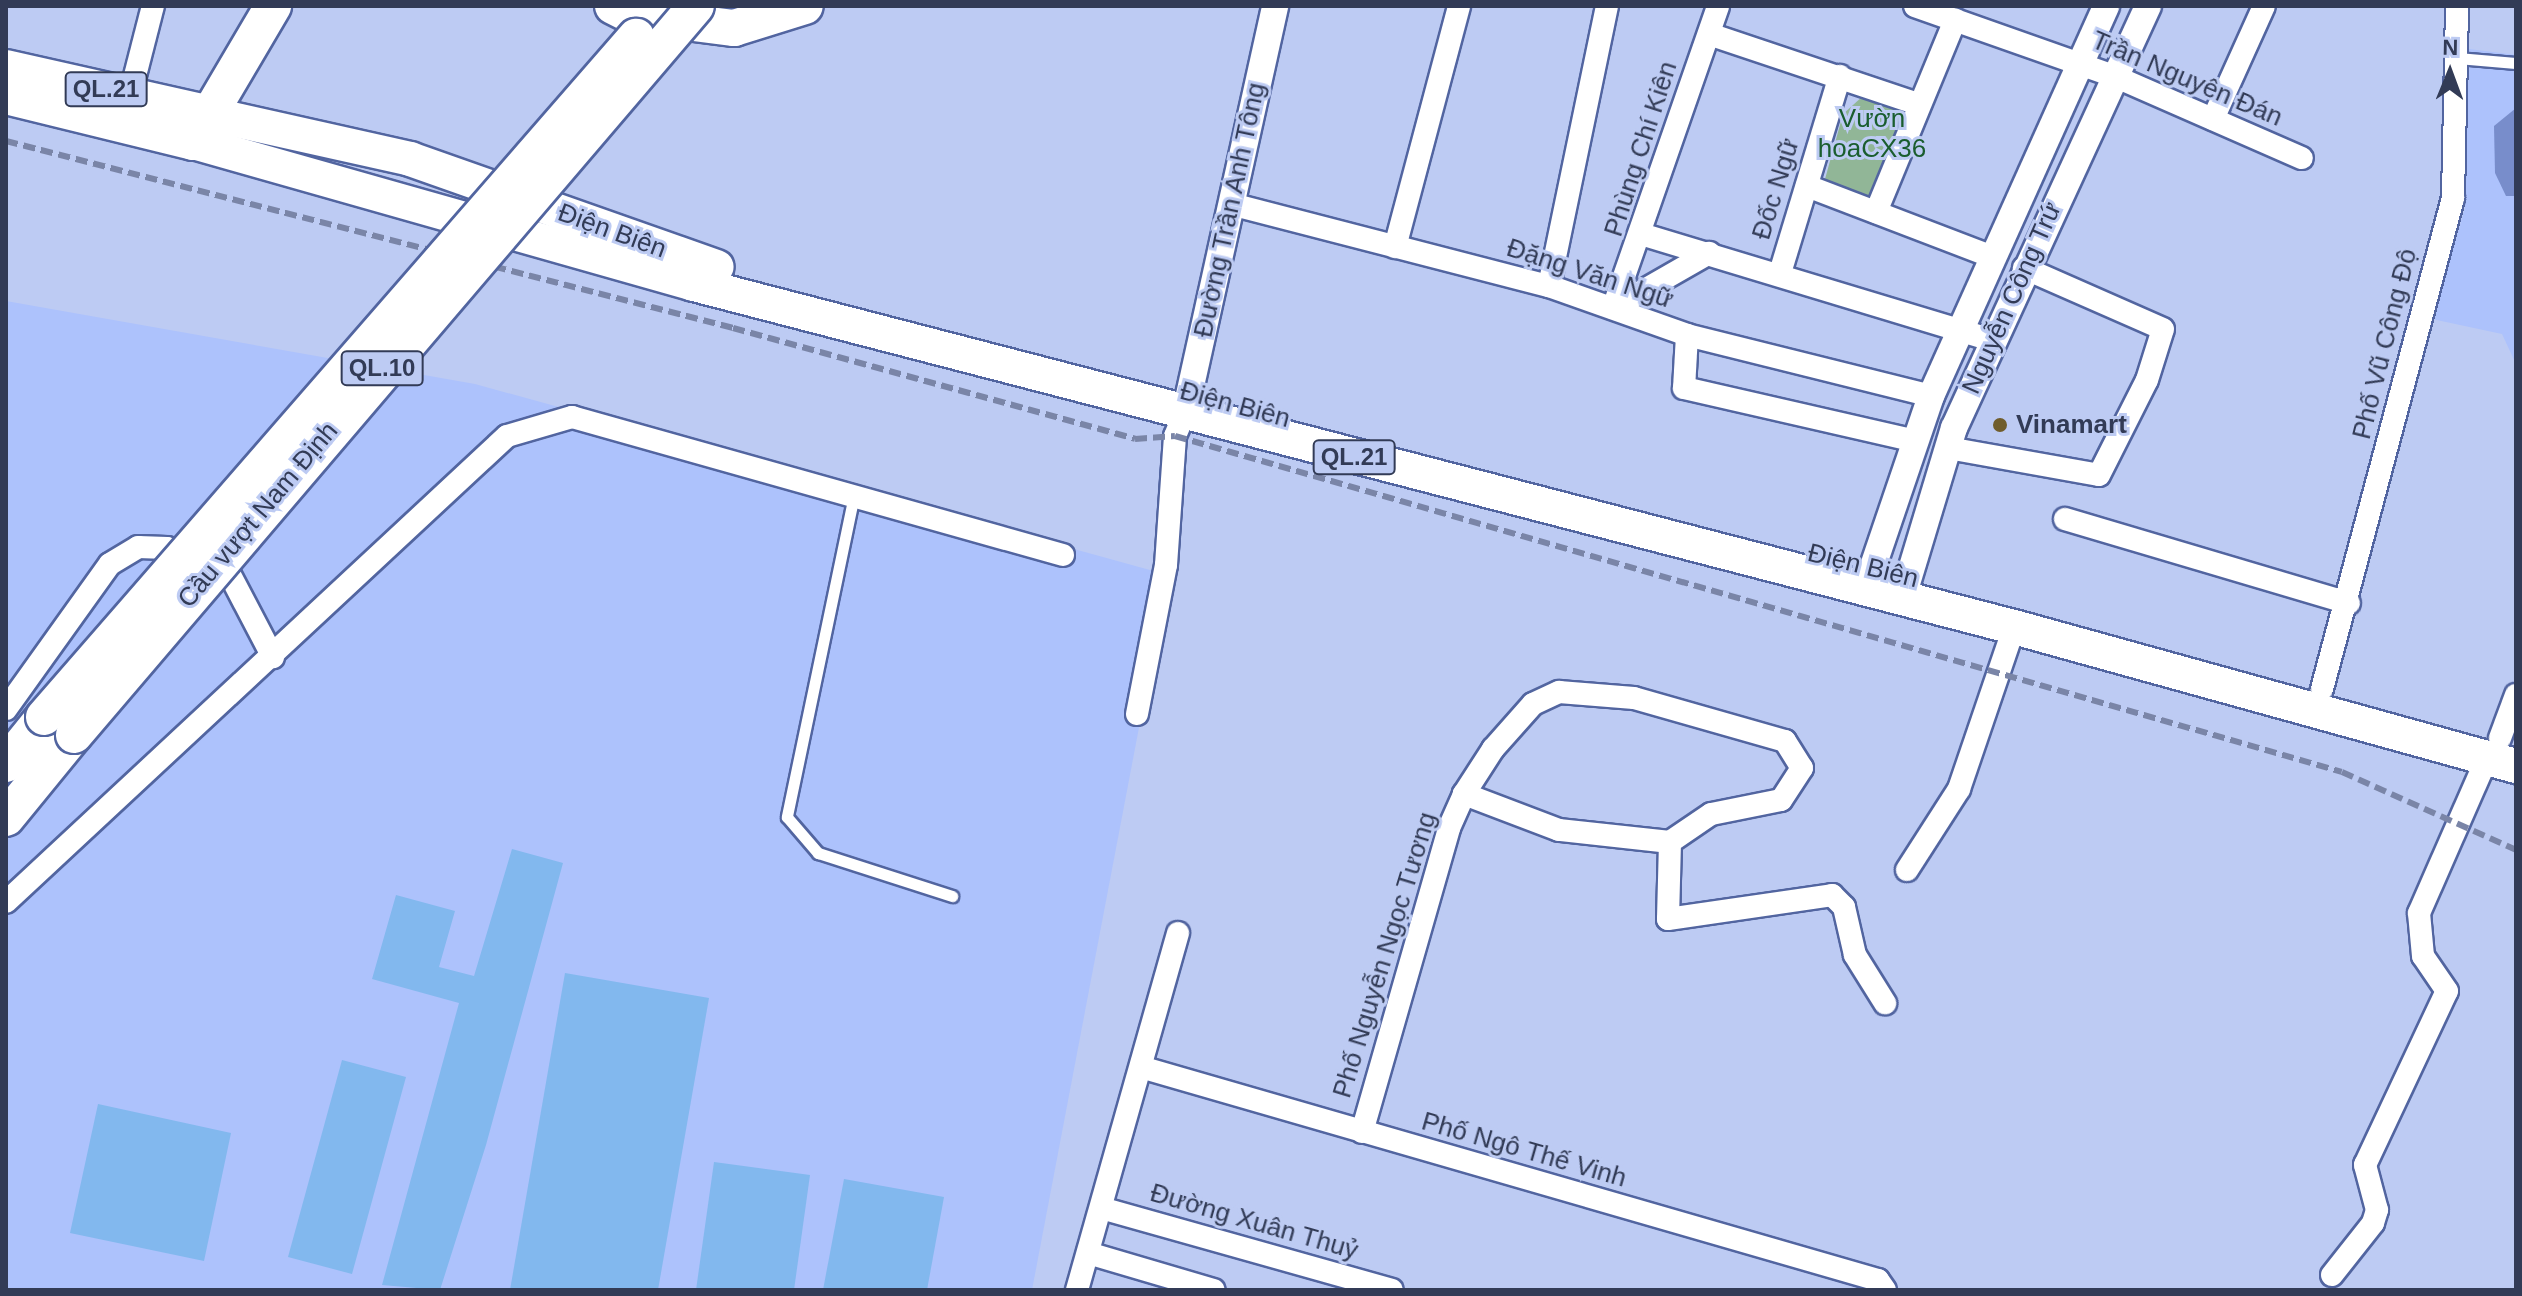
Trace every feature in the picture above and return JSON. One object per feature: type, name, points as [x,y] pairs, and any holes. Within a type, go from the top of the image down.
[{"type":"highway","points":[[199,128],[273,6]]},
{"type":"highway","points":[[613,6],[631,15],[734,28],[805,6]]},
{"type":"highway","name":"Cầu vượt Nam Định","points":[[59,726],[663,6]]},
{"type":"highway","name":"Cầu vượt Nam Định","points":[[59,726],[696,6]]},
{"type":"highway","name":"Điện Biên","points":[[6,68],[127,109],[199,128]]},
{"type":"highway","name":"Điện Biên","points":[[6,96],[127,109]]},
{"type":"highway","points":[[6,764],[59,726]]},
{"type":"highway","name":"QL.10","points":[[6,818],[59,726]]},
{"type":"main road","name":"Điện Biên","points":[[199,128],[410,159],[698,262],[1188,404],[1904,588],[2322,689],[2505,751]]},
{"type":"main road","name":"Điện Biên","points":[[1904,588],[2014,627],[2505,751]]},
{"type":"street","points":[[127,109],[153,6]]},
{"type":"street","name":"Đường Trần Anh Tông","points":[[1188,404],[1275,6]]},
{"type":"street","points":[[1395,247],[1459,6]]},
{"type":"street","points":[[1549,286],[1607,6]]},
{"type":"street","name":"Phùng Chí Kiên","points":[[1613,308],[1644,235],[1718,6]]},
{"type":"street","name":"Trần Nguyên Đán","points":[[1915,6],[2114,76],[2302,158]]},
{"type":"street","name":"Nguyễn Công Trứ","points":[[1869,579],[1931,396],[2106,6]]},
{"type":"street","name":"Nguyễn Công Trứ","points":[[1904,588],[1948,448],[1991,340],[2148,6]]},
{"type":"street","points":[[2213,119],[2264,6]]},
{"type":"street","name":"Phố Vũ Công Độ","points":[[2322,689],[2349,603],[2453,198],[2457,6]]},
{"type":"street","points":[[1876,212],[1955,20]]},
{"type":"street","points":[[1709,34],[1918,104]]},
{"type":"street","name":"Đốc Ngữ","points":[[1780,273],[1840,76]]},
{"type":"street","points":[[1807,186],[1993,257]]},
{"type":"street","name":"Đặng Văn Ngữ","points":[[1231,204],[1549,286],[1687,335],[1931,396]]},
{"type":"street","points":[[1644,235],[1780,273],[1991,340]]},
{"type":"street","points":[[1613,308],[1709,253]]},
{"type":"street","points":[[1948,448],[2099,475],[2147,380],[2163,329],[2024,268]]},
{"type":"street","points":[[1687,335],[1684,388],[1916,441]]},
{"type":"street","points":[[1137,714],[1166,565],[1175,436],[1188,404]]},
{"type":"street","points":[[6,902],[273,657],[507,436],[572,417],[1063,555]]},
{"type":"street","points":[[2065,519],[2349,603]]},
{"type":"street","points":[[6,709],[110,564],[138,547],[167,548],[229,573],[273,657]]},
{"type":"street","points":[[1907,870],[1959,789],[2014,627]]},
{"type":"street","points":[[1559,692],[1634,698],[1794,746],[1802,768],[1789,794],[1711,814],[1670,842],[1559,830],[1464,794],[1533,704],[1559,692]]},
{"type":"street","points":[[2332,1275],[2373,1223],[2377,1210],[2365,1165],[2447,991],[2423,956],[2419,913],[2505,751],[2516,695]]},
{"type":"street","name":"Phố Nguyễn Ngọc Tương","points":[[1362,1132],[1464,794]]},
{"type":"street","points":[[1670,842],[1668,919],[1832,895],[1841,900],[1855,955],[1885,1003]]},
{"type":"street","points":[[1077,1290],[1144,1068],[1178,933]]},
{"type":"street","name":"Phố Ngô Thế Vinh","points":[[1144,1068],[1878,1280],[1885,1290]]},
{"type":"street","name":"Đường Xuân Thuỷ","points":[[1101,1208],[1392,1290]]},
{"type":"street","points":[[1088,1253],[1214,1290]]},
{"type":"lane","points":[[2457,58],[2516,63]]},
{"type":"lane","points":[[855,495],[787,817],[818,853],[952,896]]},
{"type":"shaded area","points":[[2469,49],[2516,55],[2516,364],[2502,334],[2432,319],[2465,208]]},
{"type":"shaded area","points":[[2516,108],[2516,196],[2506,196],[2495,173],[2494,126]]},
{"type":"shaded area","points":[[6,301],[475,384],[1168,575],[1032,1290],[6,1290]]},
{"type":"green space","name":"Vườn hoaCX36","points":[[1863,96],[1918,104],[1876,212],[1822,190],[1843,114]]},
{"type":"building","points":[[512,849],[563,863],[486,1145],[440,1290],[382,1285],[459,1003],[372,979],[396,895],[455,911],[439,967],[474,976]]},
{"type":"building","points":[[565,973],[709,998],[658,1290],[510,1290]]},
{"type":"building","points":[[342,1060],[406,1077],[352,1274],[288,1257]]},
{"type":"building","points":[[98,1104],[231,1133],[204,1261],[70,1233]]},
{"type":"building","points":[[714,1162],[810,1175],[794,1290],[696,1290]]},
{"type":"building","points":[[844,1179],[944,1197],[927,1290],[823,1290]]},
{"type":"railway","points":[[6,141],[733,328],[1135,439],[1175,436],[2342,772],[2516,850]]},
{"type":"place","name":"Vinamart","points":[[2000,425]]}]
